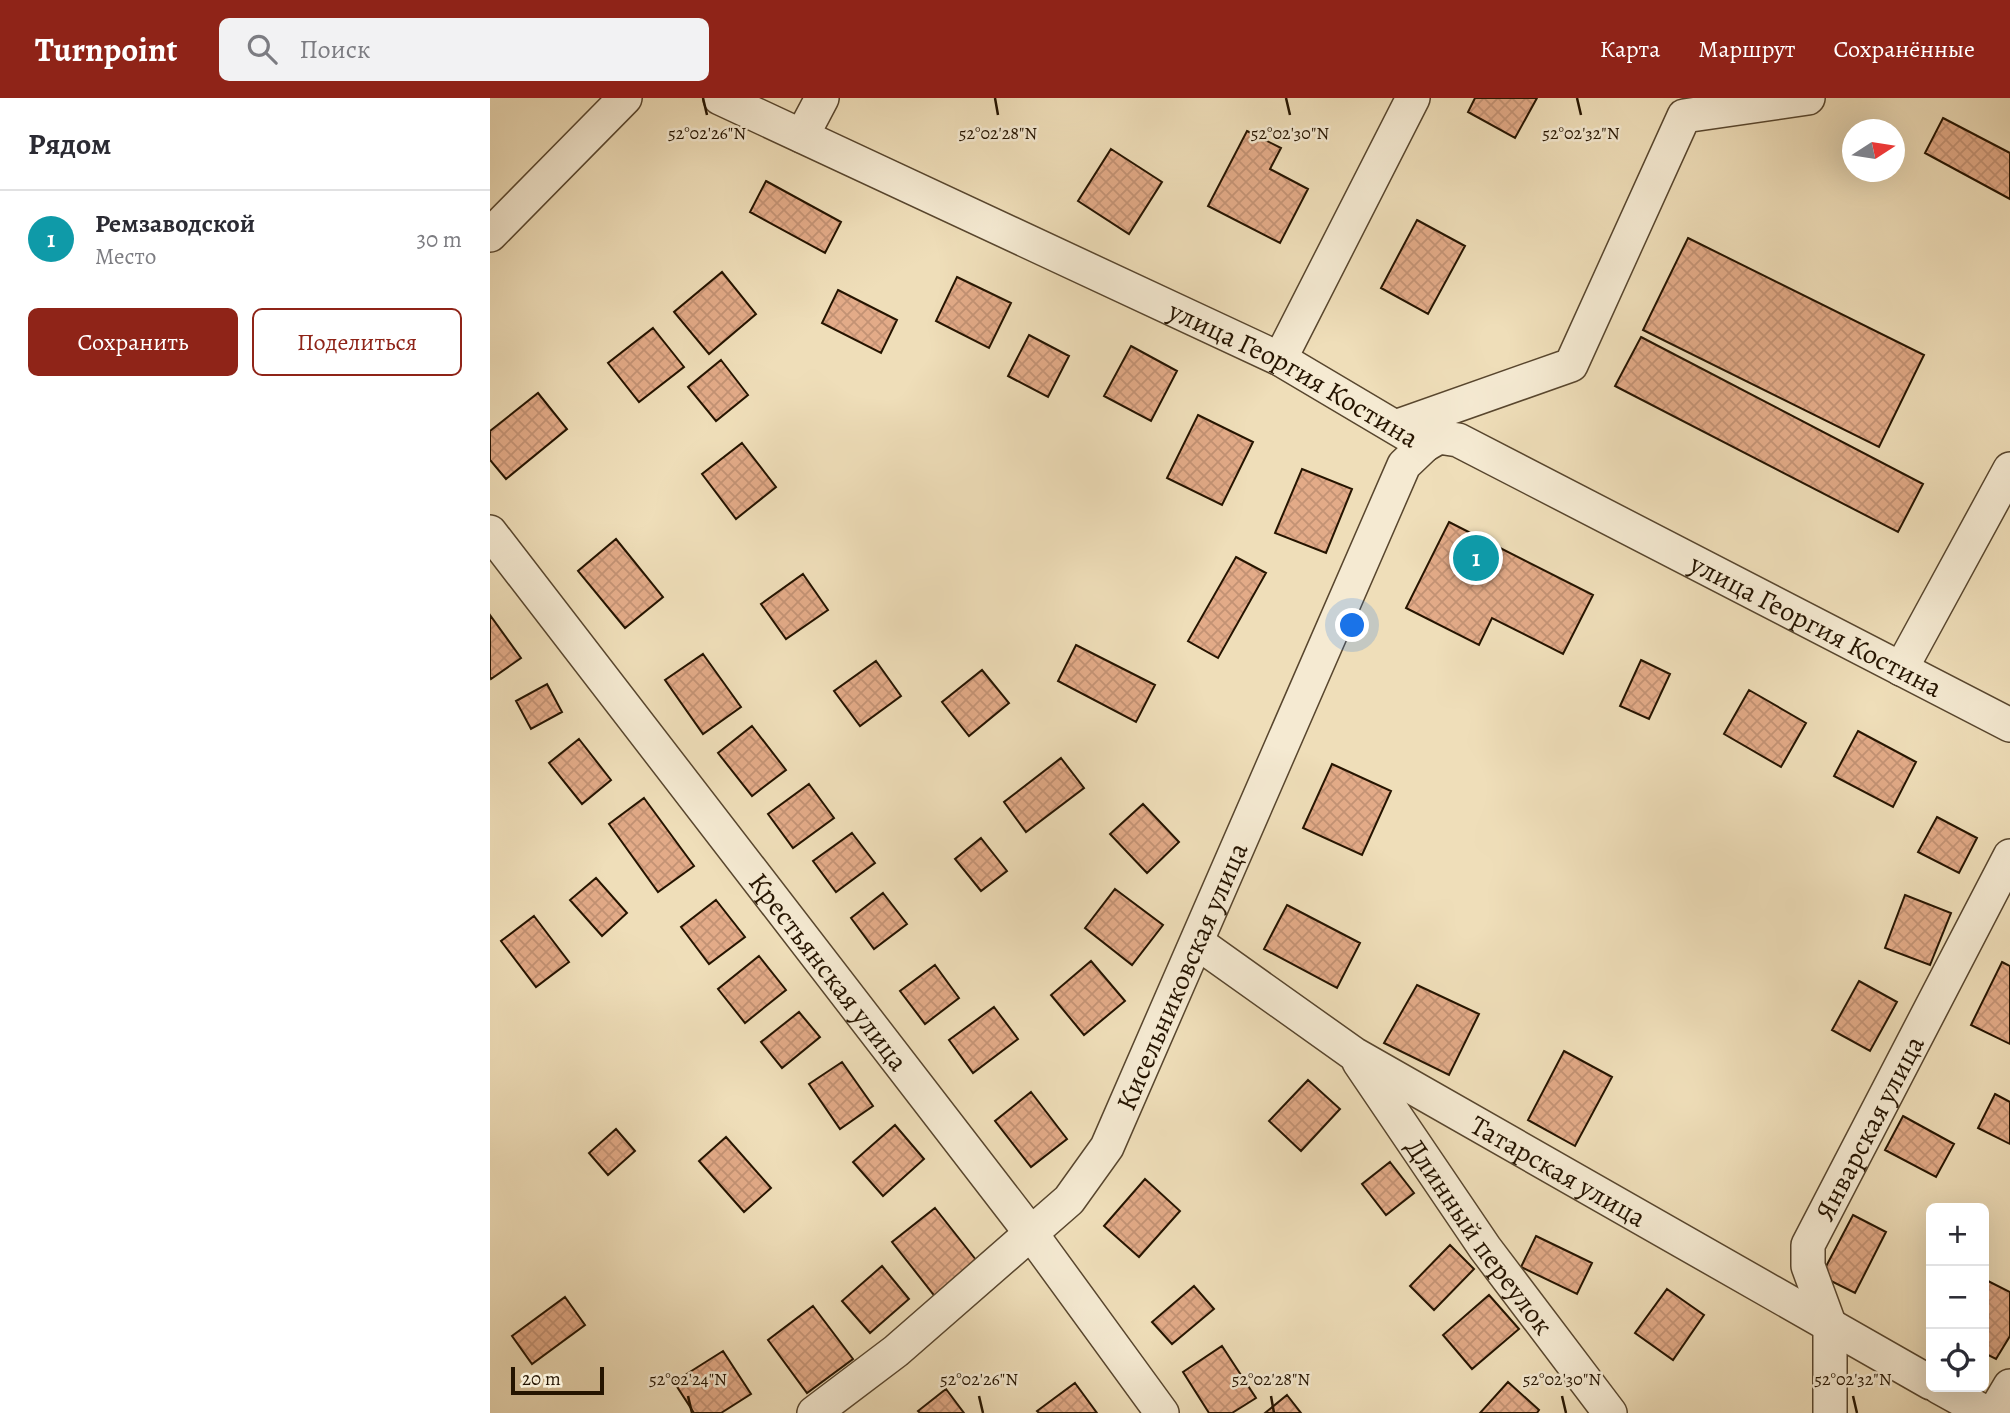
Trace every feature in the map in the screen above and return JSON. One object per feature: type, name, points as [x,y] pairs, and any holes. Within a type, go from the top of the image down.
[{"type":"street","points":[[490,235],[625,98]]},
{"type":"street","name":"улица Георгия Костина","points":[[720,98],[1280,359],[1425,444],[1439,437],[1458,440],[2010,725]]},
{"type":"street","points":[[802,136],[822,98]]},
{"type":"street","points":[[1280,359],[1413,98]]},
{"type":"street","points":[[1398,426],[1571,365],[1684,116],[1808,98]]},
{"type":"street","name":"Кисельниковская улица","points":[[814,1413],[896,1351],[1069,1200],[1107,1147],[1404,465],[1425,444]]},
{"type":"street","points":[[1901,669],[2010,469]]},
{"type":"street","name":"Крестьянская улица","points":[[490,532],[1030,1232],[1162,1413]]},
{"type":"street","name":"Январская улица","points":[[1829,1413],[1830,1326],[1808,1266],[1808,1245],[2010,856]]},
{"type":"street","name":"Татарская улица","points":[[1198,943],[1353,1054],[1926,1380]]},
{"type":"street","name":"Длинный переулок","points":[[1353,1054],[1485,1248],[1610,1413]]},
{"type":"street","points":[[1994,1413],[2010,1386]]},
{"type":"street","points":[[1948,1392],[1986,1413]]},
{"type":"building","points":[[1475,98],[1537,98],[1515,138],[1468,112]]},
{"type":"building","points":[[1943,118],[2010,153],[2010,199],[1925,153]]},
{"type":"building","points":[[1247,131],[1281,148],[1270,169],[1308,189],[1280,243],[1208,206]]},
{"type":"building","points":[[1111,149],[1162,182],[1129,234],[1078,201]]},
{"type":"building","points":[[766,181],[841,222],[825,253],[750,212]]},
{"type":"building","points":[[1417,220],[1465,246],[1428,314],[1381,288]]},
{"type":"building","points":[[1688,238],[1924,355],[1879,447],[1643,330]]},
{"type":"building","points":[[722,272],[756,314],[709,354],[674,312]]},
{"type":"building","points":[[957,277],[1011,303],[989,348],[936,321]]},
{"type":"building","points":[[838,290],[897,320],[881,353],[822,323]]},
{"type":"building","points":[[653,328],[684,367],[639,402],[608,363]]},
{"type":"building","points":[[1029,335],[1069,356],[1048,397],[1008,376]]},
{"type":"building","points":[[1641,337],[1923,484],[1898,532],[1615,386]]},
{"type":"building","points":[[1131,346],[1177,371],[1151,421],[1104,396]]},
{"type":"building","points":[[721,360],[748,395],[716,421],[688,387]]},
{"type":"building","points":[[538,393],[567,429],[506,479],[490,460],[490,431]]},
{"type":"building","points":[[1198,415],[1253,442],[1222,505],[1167,478]]},
{"type":"building","points":[[742,443],[776,487],[736,519],[702,474]]},
{"type":"building","points":[[1302,469],[1352,489],[1326,553],[1275,533]]},
{"type":"building","points":[[1449,522],[1593,595],[1563,654],[1492,618],[1479,645],[1406,608]]},
{"type":"building","points":[[616,539],[663,597],[625,628],[578,571]]},
{"type":"building","points":[[1236,557],[1266,573],[1218,658],[1188,641]]},
{"type":"building","points":[[803,574],[828,610],[786,639],[761,604]]},
{"type":"building","points":[[490,615],[521,658],[491,679],[490,677]]},
{"type":"building","points":[[1076,645],[1155,685],[1136,722],[1058,681]]},
{"type":"building","points":[[703,654],[741,707],[703,734],[665,680]]},
{"type":"building","points":[[1641,660],[1670,674],[1649,719],[1620,706]]},
{"type":"building","points":[[876,661],[901,696],[860,726],[834,691]]},
{"type":"building","points":[[982,670],[1009,703],[969,736],[942,702]]},
{"type":"building","points":[[547,684],[562,712],[531,729],[516,701]]},
{"type":"building","points":[[1749,690],[1806,723],[1781,767],[1724,734]]},
{"type":"building","points":[[752,726],[786,770],[752,796],[718,753]]},
{"type":"building","points":[[1858,731],[1916,762],[1893,807],[1834,776]]},
{"type":"building","points":[[579,739],[611,780],[582,804],[549,763]]},
{"type":"building","points":[[1061,758],[1084,788],[1026,832],[1004,802]]},
{"type":"building","points":[[1332,764],[1391,791],[1362,855],[1303,828]]},
{"type":"building","points":[[809,784],[834,818],[793,848],[768,814]]},
{"type":"building","points":[[644,798],[694,866],[658,892],[609,824]]},
{"type":"building","points":[[1143,804],[1179,842],[1147,873],[1110,834]]},
{"type":"building","points":[[1937,817],[1977,838],[1959,873],[1918,852]]},
{"type":"building","points":[[852,833],[875,863],[836,892],[813,861]]},
{"type":"building","points":[[981,838],[1007,871],[981,891],[955,859]]},
{"type":"building","points":[[596,878],[627,913],[602,936],[570,900]]},
{"type":"building","points":[[1115,889],[1163,925],[1132,965],[1085,928]]},
{"type":"building","points":[[883,893],[907,924],[874,949],[851,918]]},
{"type":"building","points":[[1905,895],[1951,913],[1930,965],[1885,948]]},
{"type":"building","points":[[716,900],[745,937],[709,964],[681,927]]},
{"type":"building","points":[[1287,905],[1360,943],[1337,988],[1264,949]]},
{"type":"building","points":[[534,916],[569,962],[536,987],[501,941]]},
{"type":"building","points":[[759,956],[786,990],[745,1023],[718,989]]},
{"type":"building","points":[[1091,961],[1125,1001],[1084,1035],[1051,995]]},
{"type":"building","points":[[2002,962],[2010,966],[2010,1044],[1971,1025]]},
{"type":"building","points":[[935,965],[959,998],[925,1024],[900,991]]},
{"type":"building","points":[[1859,981],[1897,1002],[1870,1051],[1832,1030]]},
{"type":"building","points":[[1417,985],[1479,1014],[1449,1075],[1384,1043]]},
{"type":"building","points":[[994,1007],[1018,1039],[973,1073],[949,1040]]},
{"type":"building","points":[[799,1012],[820,1037],[782,1068],[761,1042]]},
{"type":"building","points":[[1564,1051],[1612,1077],[1575,1146],[1528,1120]]},
{"type":"building","points":[[842,1062],[873,1106],[840,1129],[809,1084]]},
{"type":"building","points":[[1308,1080],[1340,1109],[1301,1151],[1269,1121]]},
{"type":"building","points":[[1031,1092],[1067,1139],[1031,1167],[995,1121]]},
{"type":"building","points":[[1995,1094],[2010,1102],[2010,1144],[1978,1128]]},
{"type":"building","points":[[1903,1116],[1954,1144],[1936,1177],[1885,1150]]},
{"type":"building","points":[[895,1125],[924,1159],[883,1196],[853,1162]]},
{"type":"building","points":[[616,1129],[635,1151],[608,1175],[589,1153]]},
{"type":"building","points":[[726,1137],[771,1188],[744,1212],[699,1161]]},
{"type":"building","points":[[1390,1162],[1414,1193],[1386,1215],[1362,1184]]},
{"type":"building","points":[[1145,1179],[1180,1211],[1139,1257],[1104,1226]]},
{"type":"building","points":[[935,1208],[980,1265],[937,1299],[892,1242]]},
{"type":"building","points":[[1853,1215],[1886,1232],[1855,1293],[1821,1276]]},
{"type":"building","points":[[1536,1236],[1592,1263],[1577,1294],[1521,1267]]},
{"type":"building","points":[[1450,1245],[1474,1269],[1434,1310],[1410,1286]]},
{"type":"building","points":[[882,1266],[909,1299],[870,1333],[842,1301]]},
{"type":"building","points":[[1989,1282],[2010,1292],[2010,1336],[1996,1359],[1989,1356]]},
{"type":"building","points":[[1194,1286],[1214,1309],[1172,1344],[1152,1322]]},
{"type":"building","points":[[1667,1289],[1704,1315],[1673,1360],[1635,1333]]},
{"type":"building","points":[[1489,1295],[1519,1329],[1472,1369],[1443,1335]]},
{"type":"building","points":[[565,1297],[585,1325],[532,1364],[512,1336]]},
{"type":"building","points":[[813,1306],[853,1359],[807,1393],[768,1340]]},
{"type":"building","points":[[1222,1346],[1256,1398],[1232,1413],[1209,1413],[1183,1372]]},
{"type":"building","points":[[723,1351],[751,1394],[721,1413],[694,1413],[674,1382]]},
{"type":"building","points":[[1508,1382],[1539,1410],[1537,1413],[1480,1413]]},
{"type":"building","points":[[1075,1383],[1097,1413],[1037,1411]]},
{"type":"building","points":[[946,1389],[964,1413],[918,1411]]},
{"type":"building","points":[[1287,1395],[1301,1413],[1265,1413]]},
{"type":"place","name":"Ремзаводской","points":[[1476,558]]}]
